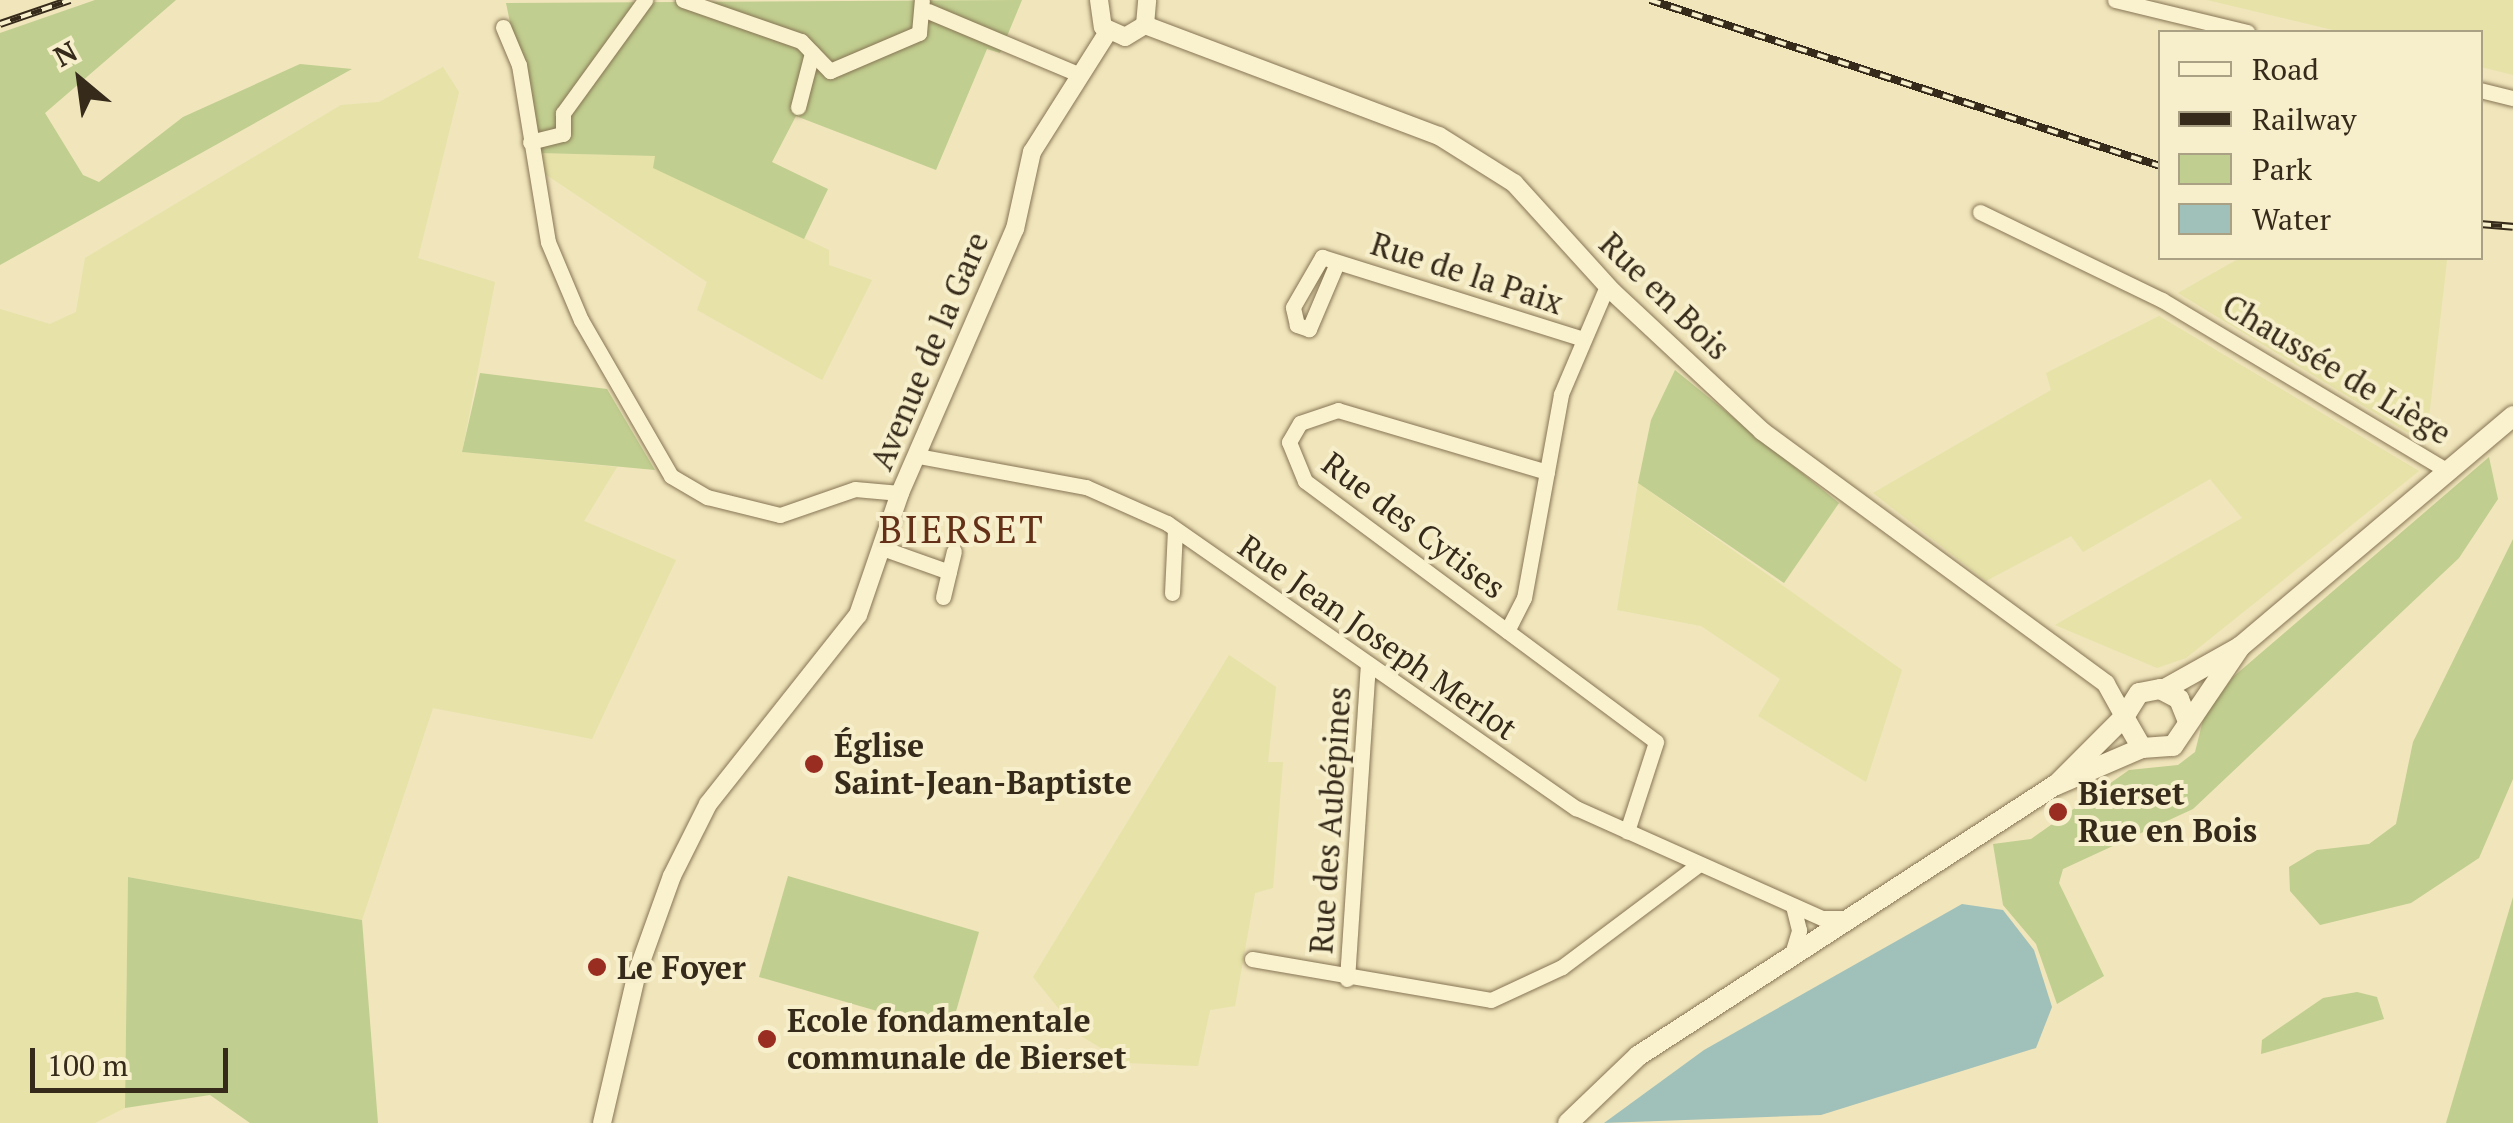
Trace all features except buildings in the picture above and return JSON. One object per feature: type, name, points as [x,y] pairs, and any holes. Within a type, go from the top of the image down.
[{"type":"main road","name":"Chaussée de Liège","points":[[2056,785],[2156,690],[2240,647],[2513,416]]},
{"type":"main road","name":"Chaussée de Liège","points":[[2142,748],[2173,746],[2187,719],[2240,647]]},
{"type":"main road","points":[[2156,690],[2187,719]]},
{"type":"main road","points":[[1568,1123],[1614,1072],[2056,785],[2142,748],[2124,717]]},
{"type":"street","points":[[530,142],[563,134],[563,113],[645,0]]},
{"type":"street","points":[[683,0],[812,53],[830,71],[919,33],[924,5],[1080,75]]},
{"type":"street","points":[[1099,0],[1108,32],[1125,37],[1146,25],[1147,0]]},
{"type":"street","points":[[2115,0],[2238,30]]},
{"type":"street","name":"Rue en Bois","points":[[1146,25],[1439,136],[1514,183],[1608,286],[1762,431],[2106,684],[2124,717]]},
{"type":"street","points":[[503,28],[519,65],[548,242],[574,304],[671,476],[707,497],[780,516],[855,489],[900,493]]},
{"type":"street","name":"Avenue de la Gare","points":[[602,1123],[650,946],[708,804],[849,632],[900,493],[1015,229],[1032,152],[1108,32]]},
{"type":"street","points":[[798,107],[812,53]]},
{"type":"street","points":[[2483,91],[2513,98]]},
{"type":"street","name":"Chaussée de Liège","points":[[1980,212],[2162,300],[2448,471]]},
{"type":"street","name":"Rue de la Paix","points":[[1336,263],[1581,338]]},
{"type":"street","points":[[1507,631],[1520,616],[1547,472],[1581,338],[1608,286]]},
{"type":"street","name":"Rue des Cytises","points":[[1547,472],[1338,410],[1300,423],[1290,442],[1305,481],[1656,742],[1627,831]]},
{"type":"street","name":"Rue Jean Joseph Merlot","points":[[918,456],[1086,487],[1175,529],[1576,808],[1793,906],[1850,918]]},
{"type":"street","points":[[1172,593],[1175,529]]},
{"type":"street","points":[[882,548],[949,572]]},
{"type":"street","points":[[943,596],[954,551]]},
{"type":"street","name":"Rue des Aubépines","points":[[1347,979],[1368,664]]},
{"type":"street","name":"Rue en Bois","points":[[2106,684],[2156,690]]},
{"type":"street","points":[[1252,959],[1347,979],[1491,1000],[1562,967],[1698,865]]},
{"type":"street","points":[[1791,957],[1799,930],[1793,906]]},
{"type":"shaded area","points":[[2207,0],[2513,0],[2513,75],[2483,68],[2483,30],[2333,30]]},
{"type":"shaded area","points":[[443,67],[459,92],[418,258],[495,282],[462,452],[617,467],[584,521],[676,560],[592,739],[433,708],[362,920],[128,877],[125,1108],[95,1123],[0,1123],[0,309],[50,324],[76,312],[85,258],[341,105],[379,102]]},
{"type":"shaded area","points":[[537,153],[656,156],[654,168],[829,250],[829,265],[872,280],[822,380],[697,310],[707,282],[539,170]]},
{"type":"shaded area","points":[[2236,260],[2447,260],[2426,444],[2178,293]]},
{"type":"shaded area","points":[[2159,316],[2419,471],[2186,658],[2157,668],[2055,625],[2242,518],[2210,479],[2083,552],[2071,536],[1986,581],[1873,493],[2051,390],[2046,373]]},
{"type":"shaded area","points":[[1638,483],[1902,670],[1866,782],[1758,716],[1780,679],[1701,626],[1617,610]]},
{"type":"shaded area","points":[[1229,655],[1276,687],[1268,762],[1283,762],[1273,888],[1255,893],[1235,1006],[1210,1010],[1198,1066],[1126,1063],[1081,1036],[1033,977]]},
{"type":"green space","points":[[95,0],[176,0],[45,113],[83,175],[99,182],[183,117],[300,64],[352,69],[0,265],[0,33]]},
{"type":"green space","points":[[1022,0],[1000,53],[987,49],[936,170],[796,116],[772,162],[828,189],[804,239],[653,168],[655,156],[537,153],[506,3]]},
{"type":"green space","points":[[1675,370],[1839,503],[1784,583],[1638,483],[1651,420]]},
{"type":"green space","points":[[480,373],[607,389],[655,470],[462,452]]},
{"type":"green space","points":[[2489,457],[2498,499],[2459,558],[2193,809],[2063,869],[2059,883],[2104,976],[2057,1004],[2036,944],[2003,905],[1993,844],[2031,839],[2129,770],[2178,765],[2195,752],[2204,716],[2233,677]]},
{"type":"green space","points":[[2513,539],[2513,779],[2479,858],[2411,903],[2320,925],[2290,891],[2289,867],[2317,850],[2369,844],[2396,824],[2413,742]]},
{"type":"green space","points":[[788,876],[979,932],[950,1032],[759,977]]},
{"type":"green space","points":[[128,877],[362,920],[378,1123],[250,1123],[210,1095],[125,1108]]},
{"type":"green space","points":[[2513,897],[2513,1123],[2446,1123]]},
{"type":"green space","points":[[2357,992],[2377,997],[2384,1019],[2261,1054],[2262,1040],[2323,998]]},
{"type":"water","points":[[1962,904],[2003,910],[2034,950],[2052,1007],[2036,1048],[1821,1115],[1604,1123],[1704,1050]]},
{"type":"railway","points":[[0,24],[70,0]]},
{"type":"railway","points":[[1650,0],[2158,165]]},
{"type":"railway","points":[[2483,224],[2513,227]]},
{"type":"place","name":"Église Saint-Jean-Baptiste","points":[[814,764]]},
{"type":"place","name":"Bierset Rue en Bois","points":[[2058,812]]},
{"type":"place","name":"Le Foyer","points":[[597,967]]},
{"type":"place","name":"Ecole fondamentale communale de Bierset","points":[[767,1039]]},
{"type":"district","name":"BIERSET","points":[[962,530]]}]
